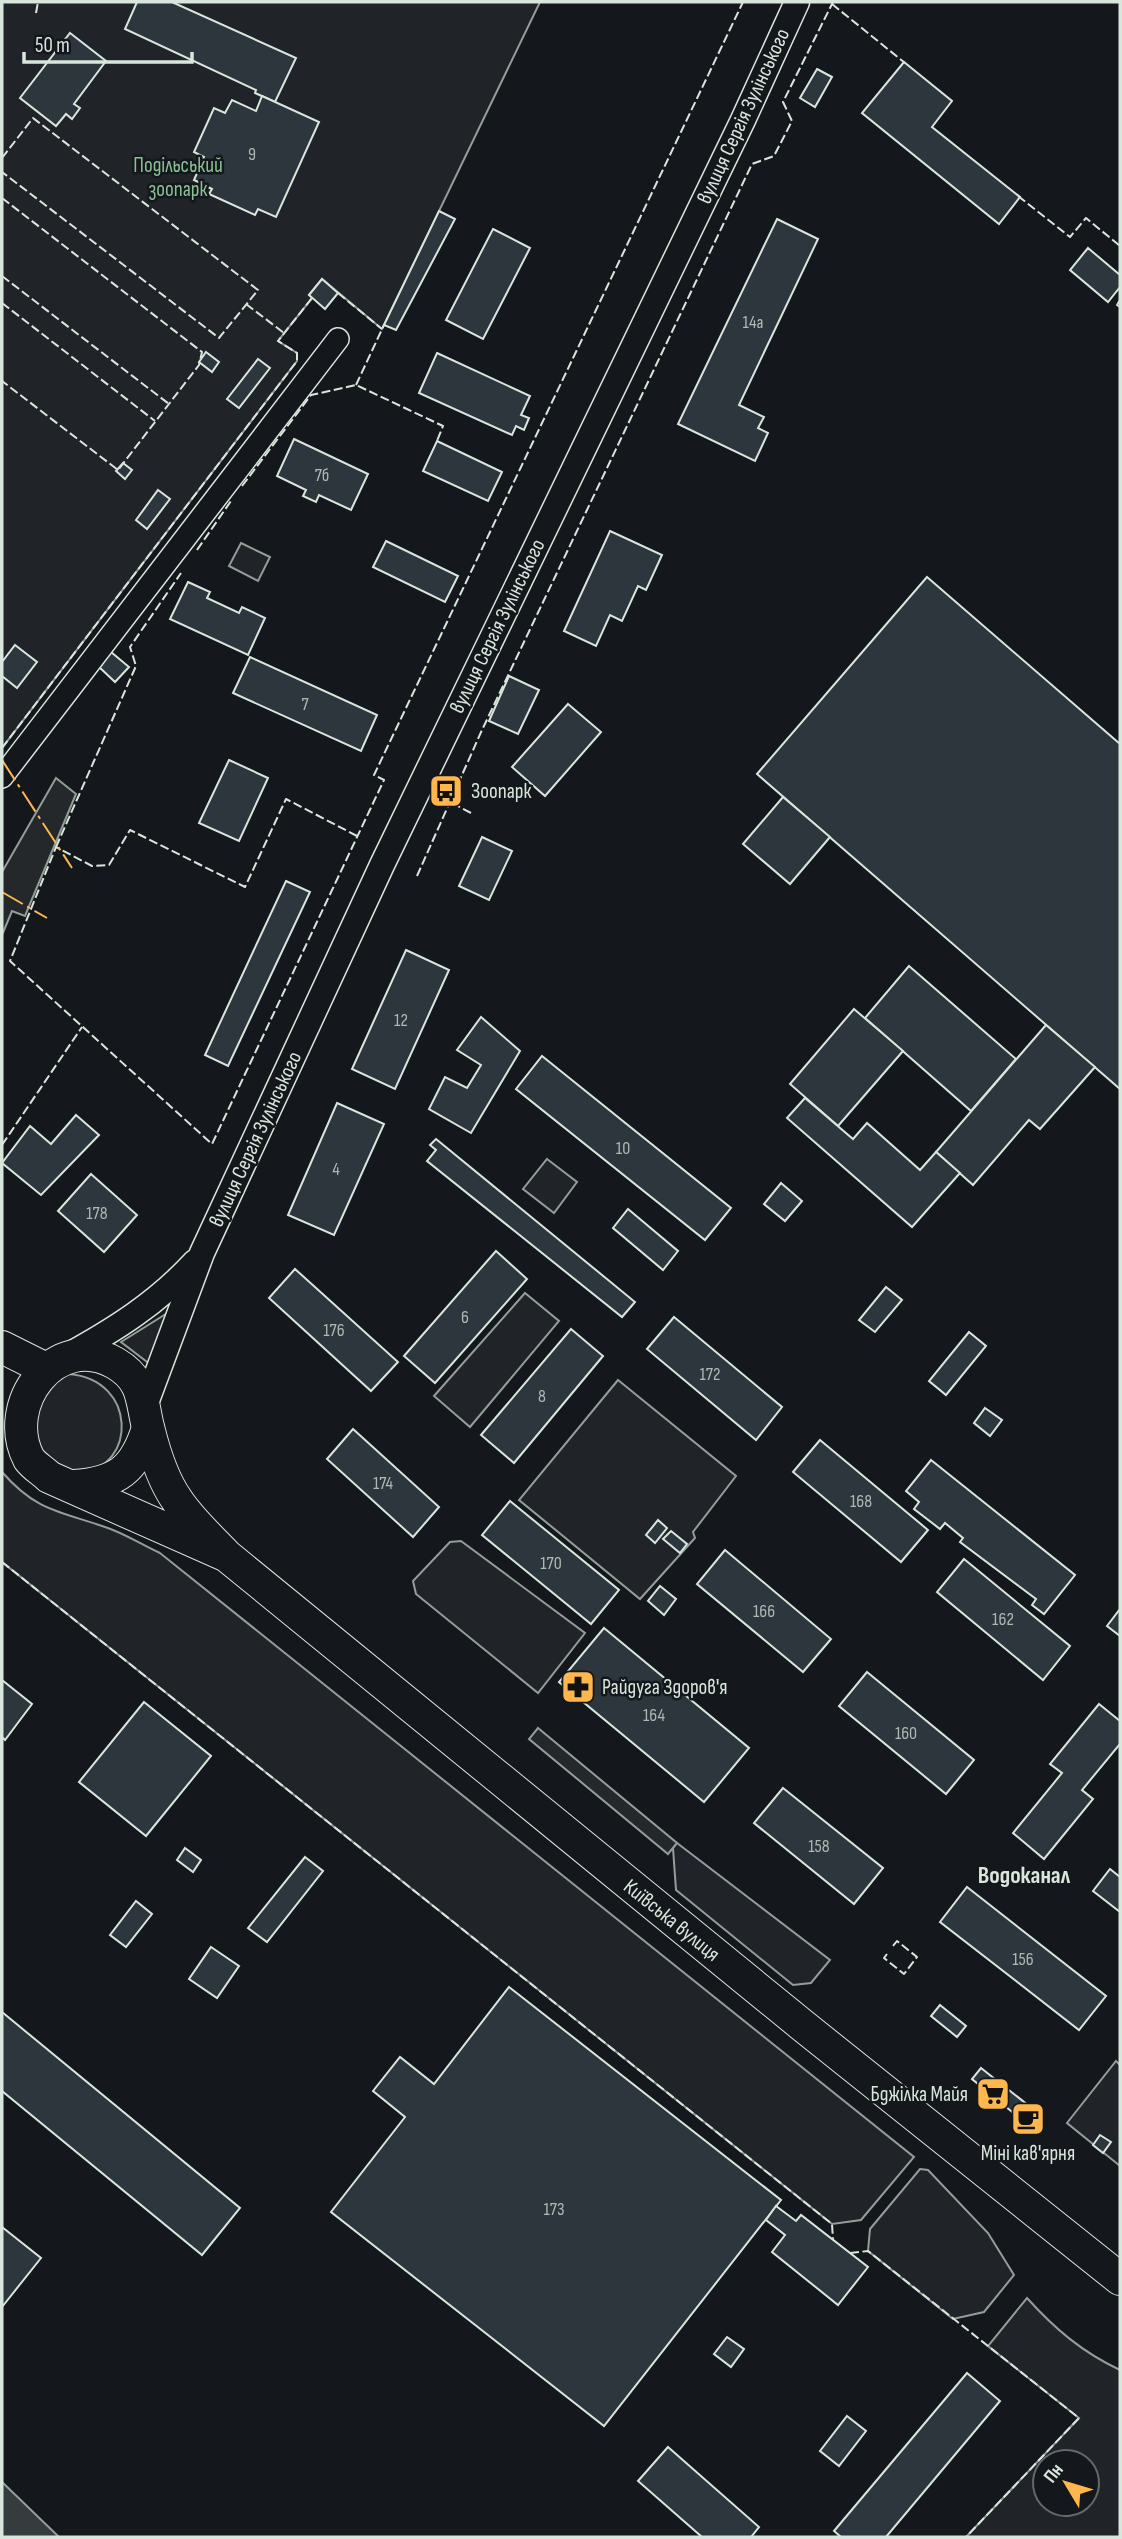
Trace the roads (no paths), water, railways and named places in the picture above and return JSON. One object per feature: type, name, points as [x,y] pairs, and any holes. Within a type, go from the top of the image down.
[{"type":"main road","points":[[2,1348],[54,1363]]},
{"type":"main road","points":[[29,1459],[19,1436],[18,1410],[26,1387],[54,1363],[90,1355],[114,1363],[134,1380],[147,1415],[159,1465],[177,1500],[226,1556]]},
{"type":"main road","points":[[74,1486],[100,1484],[123,1472],[140,1453],[147,1415]]},
{"type":"main road","points":[[2,1437],[49,1477],[226,1556]]},
{"type":"main road","name":"Київська вулиця","points":[[226,1556],[802,2025],[1120,2279]]},
{"type":"street","name":"вулиця Сергія Зулінського","points":[[202,1253],[412,802],[743,120],[797,2]]},
{"type":"street","points":[[2,777],[338,339]]},
{"type":"street","points":[[54,1363],[130,1320],[168,1291],[202,1253]]},
{"type":"street","points":[[147,1415],[202,1253]]},
{"type":"place","name":"Зоопарк","points":[[446,791]]},
{"type":"place","name":"Райдуга Здоров'я","points":[[578,1687]]},
{"type":"place","name":"Бджілка Майя","points":[[993,2094]]},
{"type":"place","name":"Міні кав'ярня","points":[[1028,2119]]},
{"type":"district","name":"Водоканал","points":[[1024,1875]]},
{"type":"park label","name":"Подільський зоопарк","points":[[178,177]]}]
